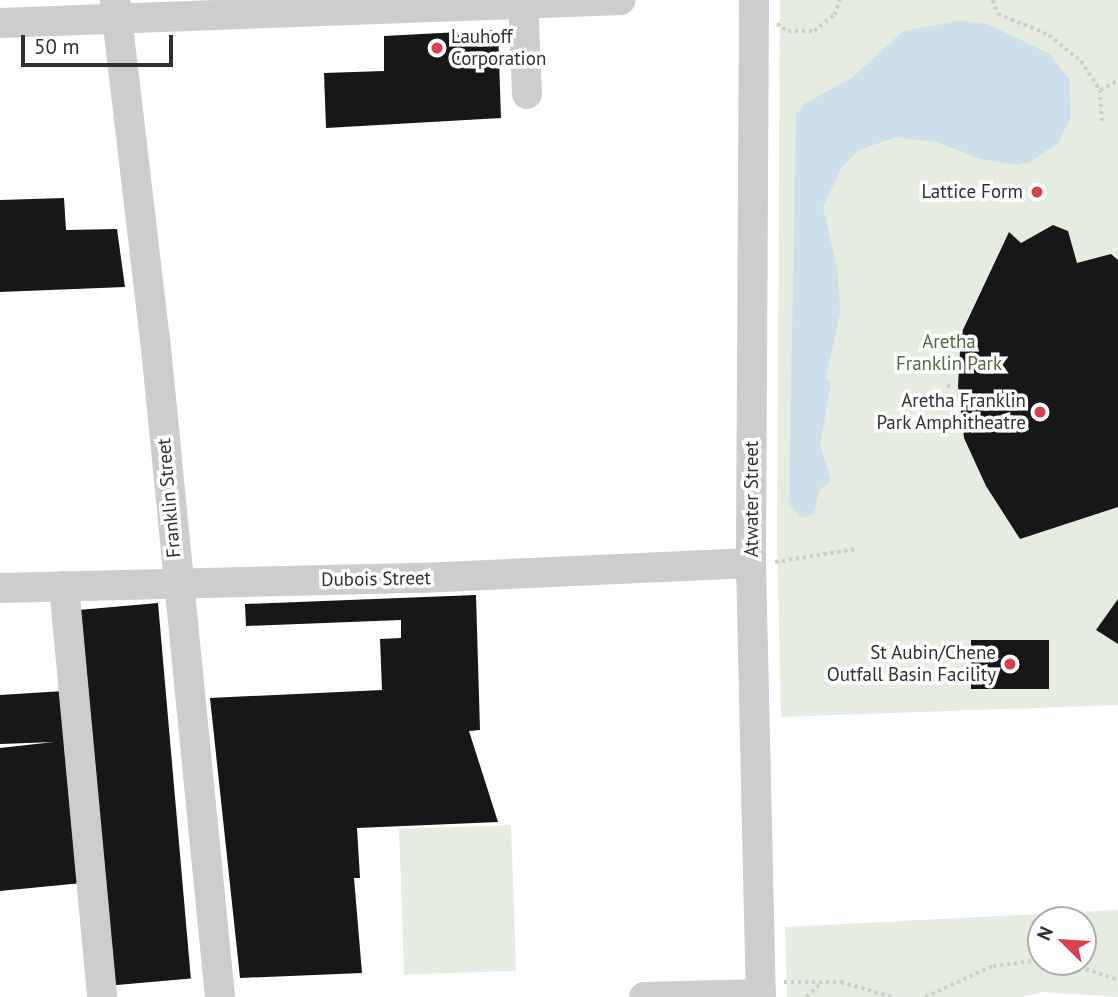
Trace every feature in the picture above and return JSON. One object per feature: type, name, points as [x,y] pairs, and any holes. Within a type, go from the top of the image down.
[{"type":"street","points":[[0,23],[116,10],[621,0]]},
{"type":"street","points":[[523,2],[527,94]]},
{"type":"street","name":"Franklin Street","points":[[116,10],[155,338],[177,583],[220,997]]},
{"type":"street","name":"Atwater Street","points":[[761,991],[764,10]]},
{"type":"street","name":"Dubois Street","points":[[0,588],[762,563]]},
{"type":"street","points":[[64,586],[102,997]]},
{"type":"street","points":[[644,997],[761,991]]},
{"type":"path","points":[[764,10],[788,31],[814,31],[834,15],[840,0]]},
{"type":"path","points":[[993,0],[994,9],[1003,18],[1041,32],[1066,47],[1100,90],[1102,121]]},
{"type":"path","points":[[1100,90],[1118,81]]},
{"type":"path","points":[[947,386],[954,386]]},
{"type":"path","points":[[762,563],[856,549]]},
{"type":"path","points":[[925,997],[993,966],[1027,962]]},
{"type":"path","points":[[1097,973],[1118,980]]},
{"type":"path","points":[[806,997],[823,981]]},
{"type":"path","points":[[761,991],[823,981],[892,997]]},
{"type":"green space","name":"Aretha Franklin Park","points":[[780,0],[1118,0],[1118,705],[781,717],[777,541]]},
{"type":"green space","points":[[511,825],[516,971],[404,975],[399,829]]},
{"type":"green space","points":[[1118,910],[1118,997],[1042,992],[1022,997],[787,997],[785,927],[1027,915],[1027,976],[1097,976],[1097,911]]},
{"type":"water","points":[[959,21],[987,24],[1050,54],[1069,79],[1071,117],[1058,143],[1030,162],[1015,165],[981,159],[936,142],[896,137],[859,150],[842,167],[823,207],[838,272],[840,313],[826,378],[831,383],[820,444],[831,481],[819,490],[814,514],[802,518],[789,504],[796,115],[804,104],[853,77],[903,31]]},
{"type":"building","points":[[498,30],[501,118],[326,128],[324,73],[384,71],[384,36]]},
{"type":"building","points":[[64,198],[66,230],[117,229],[125,287],[0,292],[0,200]]},
{"type":"building","name":"Aretha Franklin Park Amphitheatre","points":[[1053,225],[1068,231],[1077,263],[1111,254],[1118,260],[1118,507],[1020,539],[986,486],[964,438],[958,386],[961,334],[1009,232],[1021,243]]},
{"type":"building","points":[[476,595],[480,730],[469,731],[498,822],[357,828],[360,878],[354,878],[362,973],[240,978],[210,698],[382,690],[380,639],[401,638],[401,620],[246,626],[245,604]]},
{"type":"building","points":[[1118,599],[1118,644],[1096,630]]},
{"type":"building","points":[[158,603],[191,979],[108,986],[75,610]]},
{"type":"building","name":"St Aubin/Chene Outfall Basin Facility","points":[[971,640],[1049,640],[1049,689],[971,689]]},
{"type":"building","points":[[64,691],[82,883],[0,891],[0,748],[54,742],[0,744],[0,695]]},
{"type":"place","name":"Lauhoff Corporation","points":[[437,48]]},
{"type":"place","name":"Lattice Form","points":[[1037,192]]},
{"type":"place","name":"Aretha Franklin Park Amphitheatre","points":[[1040,412]]},
{"type":"place","name":"St Aubin/Chene Outfall Basin Facility","points":[[1010,664]]}]
